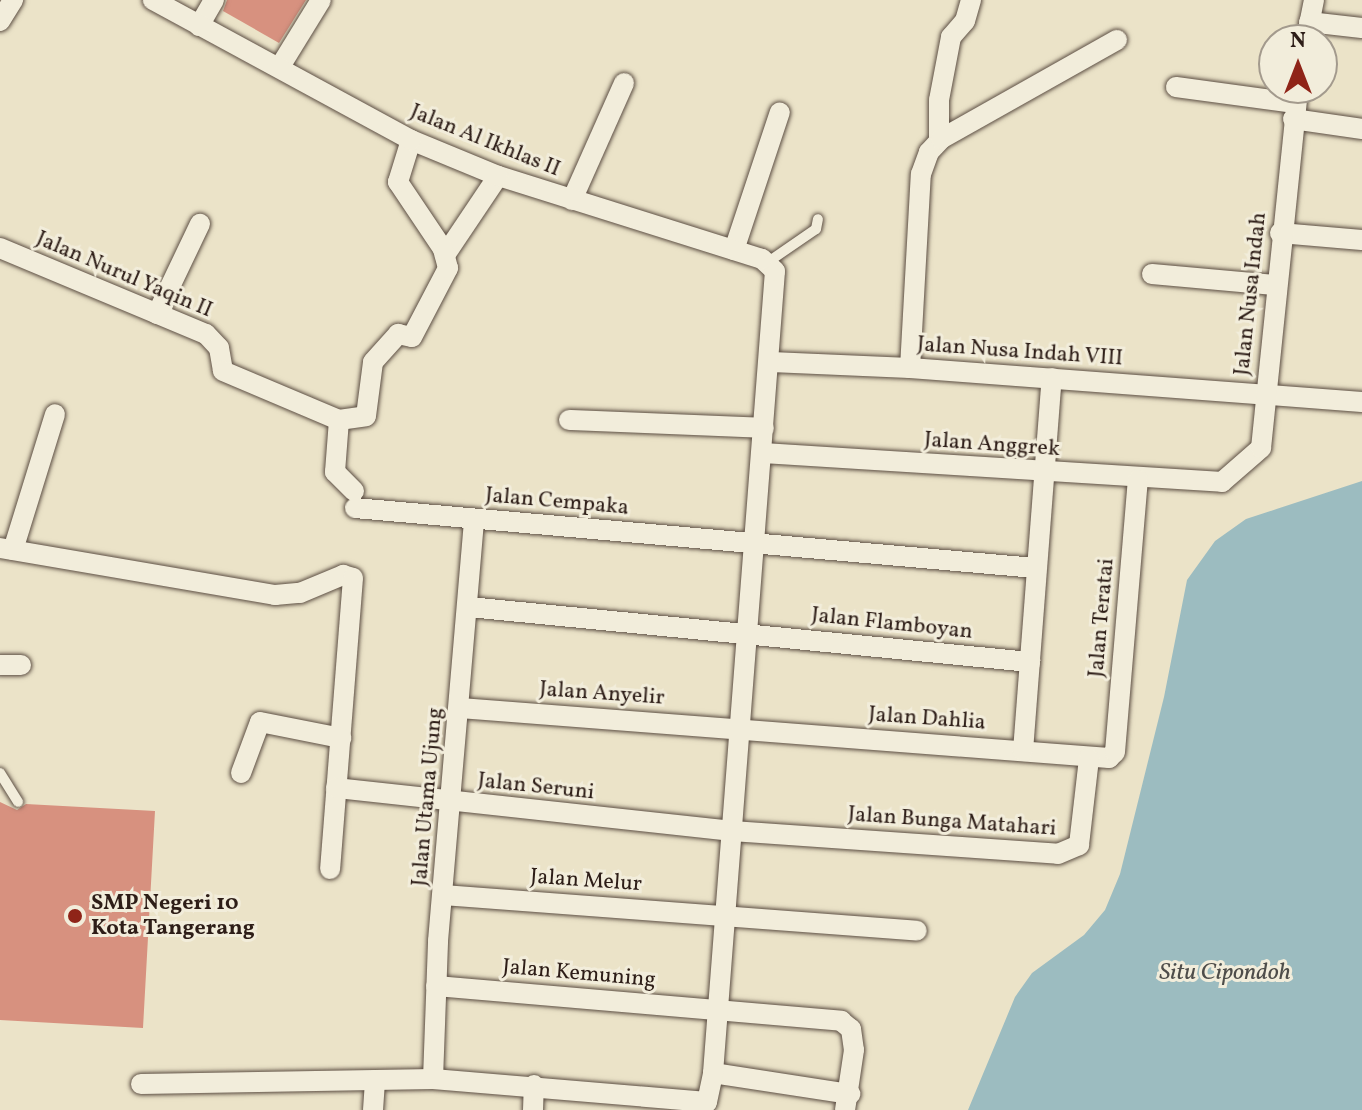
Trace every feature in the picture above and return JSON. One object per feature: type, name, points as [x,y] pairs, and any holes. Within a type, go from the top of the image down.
[{"type":"street","points":[[0,21],[13,0]]},
{"type":"street","name":"Jalan Al Ikhlas II","points":[[153,0],[281,65],[411,140],[498,176],[770,264]]},
{"type":"street","points":[[199,26],[214,0]]},
{"type":"street","points":[[281,65],[321,0]]},
{"type":"street","points":[[910,368],[921,174],[939,140],[939,100],[951,37],[965,21],[971,0]]},
{"type":"street","points":[[1309,24],[1314,0]]},
{"type":"street","points":[[1338,29],[1362,28]]},
{"type":"street","points":[[939,140],[1117,40]]},
{"type":"street","points":[[572,200],[624,83]]},
{"type":"street","points":[[1176,87],[1258,99]]},
{"type":"street","points":[[1295,104],[1362,129]]},
{"type":"street","name":"Jalan Nusa Indah","points":[[1218,483],[1259,454],[1295,104]]},
{"type":"street","points":[[734,250],[780,112]]},
{"type":"street","points":[[339,420],[366,416],[373,362],[398,334],[412,337],[448,268],[445,255],[398,182],[411,140]]},
{"type":"street","points":[[445,255],[498,176]]},
{"type":"street","points":[[157,314],[200,224]]},
{"type":"street","points":[[1280,233],[1362,240]]},
{"type":"street","name":"Jalan Nurul Yaqin II","points":[[0,248],[213,340],[223,371],[339,420]]},
{"type":"street","points":[[141,1084],[433,1079],[534,1085],[697,1104],[707,1102],[713,1073],[771,362],[770,264]]},
{"type":"street","points":[[1152,274],[1275,285]]},
{"type":"street","name":"Jalan Nusa Indah VIII","points":[[771,362],[910,368],[1362,402]]},
{"type":"street","points":[[1023,751],[1052,378]]},
{"type":"street","points":[[55,414],[6,549],[275,595],[300,593],[337,576],[353,578],[330,869]]},
{"type":"street","name":"Jalan Cempaka","points":[[339,420],[335,472],[354,499],[474,520],[1036,568]]},
{"type":"street","points":[[569,420],[764,428]]},
{"type":"street","name":"Jalan Anggrek","points":[[763,453],[1218,483]]},
{"type":"street","name":"Jalan Teratai","points":[[1099,758],[1115,752],[1138,480]]},
{"type":"street","name":"Jalan Utama Ujung","points":[[433,1079],[436,986],[474,520]]},
{"type":"street","name":"Jalan Flamboyan","points":[[469,607],[1030,662]]},
{"type":"street","points":[[0,665],[21,665]]},
{"type":"street","name":"Jalan Anyelir","points":[[460,708],[741,729]]},
{"type":"street","points":[[241,773],[260,722],[341,738]]},
{"type":"street","name":"Jalan Dahlia","points":[[741,729],[1099,758]]},
{"type":"street","name":"Jalan Bunga Matahari","points":[[732,831],[1067,854],[1081,839],[1099,758]]},
{"type":"street","name":"Jalan Seruni","points":[[336,788],[450,803],[732,831]]},
{"type":"street","name":"Jalan Melur","points":[[443,895],[917,931]]},
{"type":"street","name":"Jalan Kemuning","points":[[436,986],[847,1023],[854,1050],[848,1102]]},
{"type":"street","points":[[713,1073],[848,1102]]},
{"type":"street","points":[[373,1110],[375,1080]]},
{"type":"street","points":[[533,1110],[534,1085]]},
{"type":"lane","points":[[770,264],[816,229],[818,219]]},
{"type":"lane","points":[[0,773],[18,802]]},
{"type":"water","name":"Situ Cipondoh","points":[[1362,481],[1362,1110],[968,1110],[1015,997],[1032,973],[1084,935],[1105,910],[1120,874],[1164,697],[1187,580],[1215,541],[1246,519]]},
{"type":"building","points":[[227,0],[306,0],[279,43],[223,11]]},
{"type":"building","name":"SMP Negeri 10 Kota Tangerang","points":[[0,802],[17,810],[26,804],[155,811],[143,1028],[0,1020]]},
{"type":"place","name":"SMP Negeri 10 Kota Tangerang","points":[[75,916]]}]
